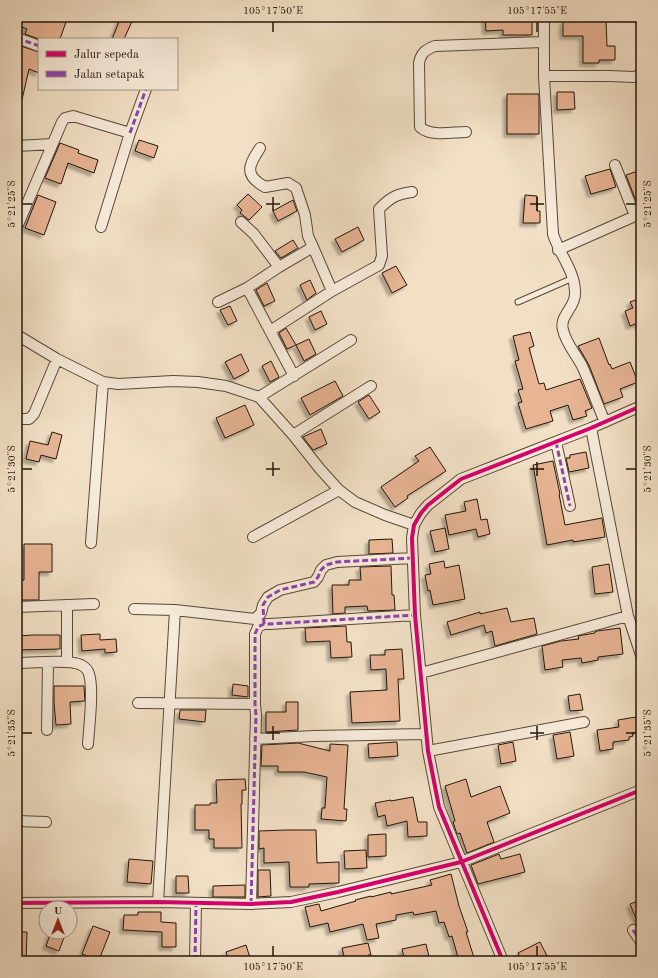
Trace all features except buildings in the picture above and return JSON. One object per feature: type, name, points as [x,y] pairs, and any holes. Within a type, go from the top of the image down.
[{"type":"street","points":[[544,17],[544,76],[553,234],[558,250],[568,266],[573,278],[575,293],[572,306],[564,317],[562,328],[565,337],[582,367],[605,422]]},
{"type":"street","points":[[17,38],[38,46]]},
{"type":"street","points":[[466,132],[432,132],[420,127],[419,63],[421,54],[427,49],[435,46],[544,42]]},
{"type":"street","points":[[544,76],[634,77],[641,74]]},
{"type":"street","points":[[101,227],[130,133],[146,90]]},
{"type":"street","points":[[17,227],[64,118],[73,116],[130,133]]},
{"type":"street","points":[[17,146],[52,144]]},
{"type":"street","points":[[260,148],[250,164],[250,172],[256,182],[266,188],[288,183],[296,188],[305,215],[308,236],[332,291]]},
{"type":"street","points":[[558,250],[635,216],[615,165]]},
{"type":"street","points":[[270,331],[332,291],[379,265],[382,256],[378,209],[388,199],[402,193],[412,192]]},
{"type":"street","points":[[241,222],[254,234],[279,267]]},
{"type":"street","points":[[218,302],[247,288],[313,247]]},
{"type":"street","points":[[247,288],[294,376]]},
{"type":"street","points":[[17,335],[57,359],[103,382],[118,384],[173,381],[198,382],[226,386],[259,397],[339,490],[355,502],[385,515],[414,525]]},
{"type":"street","points":[[259,397],[352,340]]},
{"type":"street","points":[[17,419],[29,419],[34,414],[57,359]]},
{"type":"street","points":[[91,543],[103,382]]},
{"type":"street","points":[[293,435],[371,386]]},
{"type":"street","points":[[503,961],[460,862],[439,807],[428,751],[415,615],[412,538],[414,525],[428,505],[461,478],[591,428],[641,406]]},
{"type":"street","points":[[591,428],[628,616],[641,655]]},
{"type":"street","points":[[556,442],[570,506]]},
{"type":"street","points":[[253,537],[339,490]]},
{"type":"street","points":[[134,609],[175,610],[255,619],[262,613],[263,605],[268,597],[280,590],[314,582],[321,570],[326,565],[337,562],[413,558]]},
{"type":"street","points":[[17,607],[94,604]]},
{"type":"street","points":[[67,605],[67,662]]},
{"type":"street","points":[[263,605],[264,624]]},
{"type":"street","points":[[158,902],[175,610]]},
{"type":"street","points":[[251,904],[255,739],[255,634],[258,627],[264,624],[415,615]]},
{"type":"street","points":[[421,673],[628,616]]},
{"type":"street","points":[[47,730],[48,662]]},
{"type":"street","points":[[17,663],[67,662],[80,664],[87,670],[90,675],[88,744]]},
{"type":"street","points":[[138,703],[255,704]]},
{"type":"street","points":[[428,751],[584,722]]},
{"type":"street","points":[[255,739],[314,736],[426,734]]},
{"type":"street","points":[[17,903],[158,902],[251,904],[291,902],[460,862],[641,790]]},
{"type":"street","points":[[17,822],[46,822]]},
{"type":"street","points":[[195,961],[196,903]]},
{"type":"street","points":[[633,930],[641,942]]},
{"type":"lane","points":[[518,302],[573,278]]},
{"type":"marked path","points":[[17,38],[38,46]]},
{"type":"marked path","points":[[130,133],[146,90]]},
{"type":"marked path","points":[[556,442],[570,506]]},
{"type":"marked path","points":[[264,624],[263,605],[268,597],[280,590],[314,582],[321,570],[326,565],[337,562],[413,558]]},
{"type":"marked path","points":[[251,904],[256,715],[255,634],[258,627],[264,624],[415,615]]},
{"type":"marked path","points":[[195,961],[196,903]]},
{"type":"marked path","points":[[633,930],[641,942]]},
{"type":"cycle path","points":[[503,961],[439,807],[428,751],[415,615],[412,538],[414,525],[428,505],[461,479],[591,428],[641,406]]},
{"type":"cycle path","points":[[17,903],[158,902],[251,904],[291,902],[461,862],[641,790]]}]
